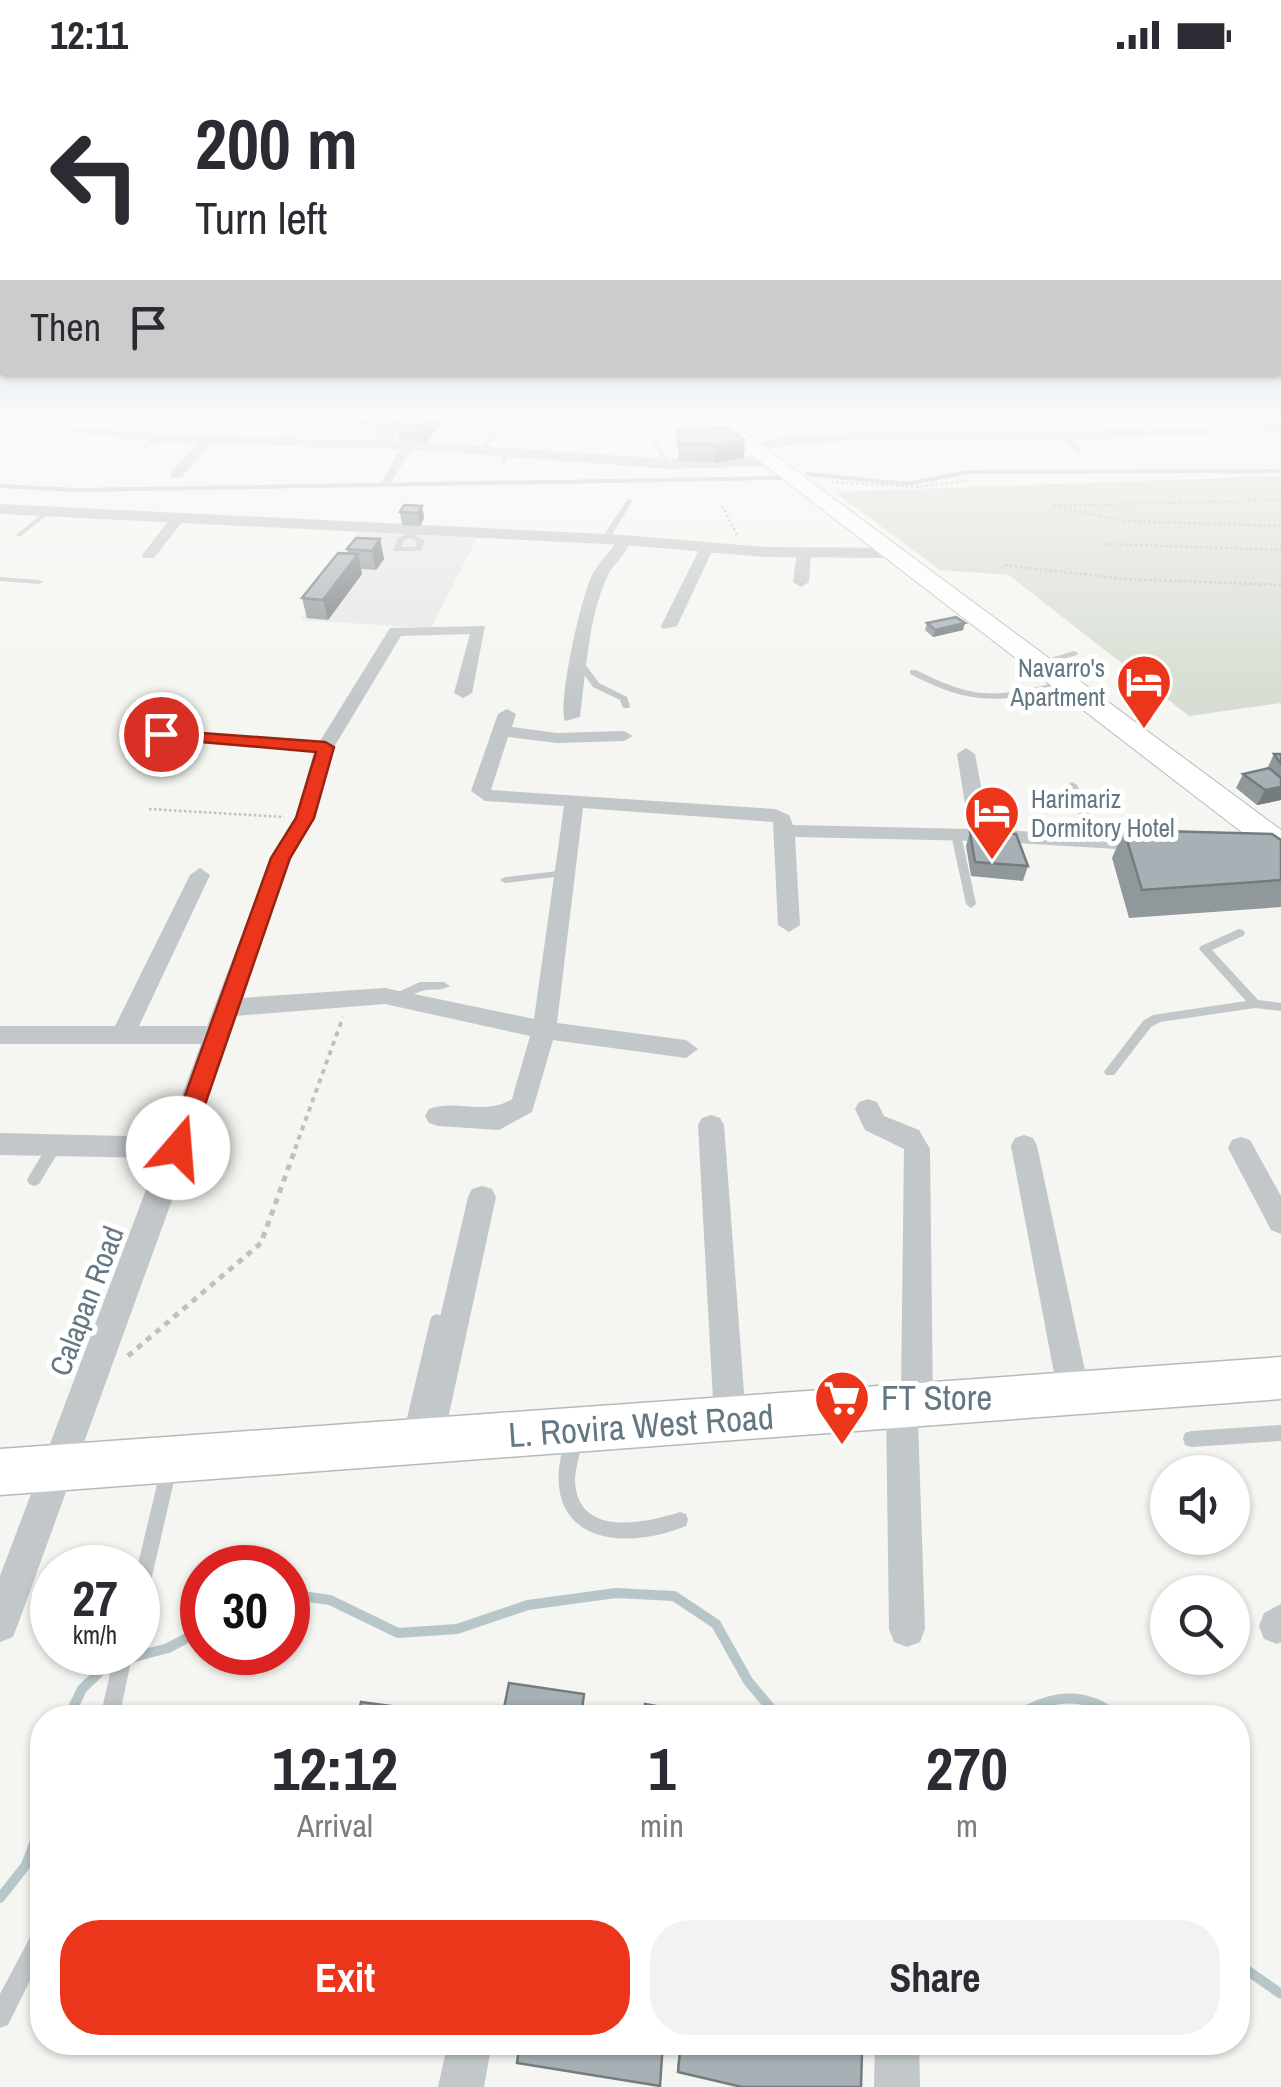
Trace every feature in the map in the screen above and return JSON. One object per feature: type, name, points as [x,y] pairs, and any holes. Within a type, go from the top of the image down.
[{"type":"highway","points":[[839,513],[1281,849]]},
{"type":"main road","name":"L. Rovira West Road","points":[[0,1472],[1281,1378]]},
{"type":"street","points":[[95,513],[624,540],[676,549],[892,552]]},
{"type":"street","points":[[149,555],[179,517]]},
{"type":"street","points":[[572,716],[600,574],[620,552],[624,540]]},
{"type":"street","points":[[669,626],[707,547]]},
{"type":"street","points":[[801,582],[804,553]]},
{"type":"street","name":"Calapan Road","points":[[0,1624],[54,1470],[178,1148],[280,858],[305,818],[325,747],[396,631],[480,629],[462,693]]},
{"type":"street","points":[[624,736],[557,738],[504,723],[482,793],[775,815],[782,819],[785,831],[789,925]]},
{"type":"street","points":[[161,734],[325,747]]},
{"type":"street","points":[[966,754],[980,835]]},
{"type":"street","points":[[438,1116],[499,1120],[523,1105],[544,1030],[574,802]]},
{"type":"street","points":[[785,831],[956,834],[1173,847]]},
{"type":"street","points":[[1252,852],[1281,849]]},
{"type":"street","points":[[123,1035],[200,875]]},
{"type":"street","points":[[226,1008],[398,997],[544,1030],[686,1049]]},
{"type":"street","points":[[0,1035],[216,1035]]},
{"type":"street","points":[[868,1109],[874,1122],[901,1130],[917,1149],[907,1630]]},
{"type":"street","points":[[711,1125],[730,1420]]},
{"type":"street","points":[[0,1144],[178,1148]]},
{"type":"street","points":[[1024,1146],[1074,1394]]},
{"type":"street","points":[[1241,1148],[1281,1222]]},
{"type":"street","points":[[418,1443],[482,1197]]},
{"type":"street","points":[[461,2087],[467,2055]]},
{"type":"street","points":[[897,2055],[897,2087]]},
{"type":"lane","points":[[20,535],[46,513]]},
{"type":"lane","points":[[604,540],[621,513]]},
{"type":"lane","points":[[0,580],[39,582]]},
{"type":"lane","points":[[1038,663],[1074,654]]},
{"type":"lane","points":[[580,663],[596,684],[624,699],[626,706]]},
{"type":"lane","points":[[913,672],[967,698],[1015,696],[1065,683]]},
{"type":"lane","points":[[1072,785],[1095,841]]},
{"type":"lane","points":[[956,834],[972,904]]},
{"type":"lane","points":[[504,880],[566,873]]},
{"type":"lane","points":[[1239,933],[1205,950],[1255,1004]]},
{"type":"lane","points":[[398,997],[420,986],[444,986]]},
{"type":"lane","points":[[1110,1072],[1146,1024],[1158,1018],[1255,1004],[1281,1007]]},
{"type":"lane","points":[[34,1180],[56,1144]]},
{"type":"lane","points":[[418,1443],[437,1321]]},
{"type":"lane","points":[[575,1431],[567,1475],[569,1498],[580,1516],[624,1533],[650,1531],[680,1520]]},
{"type":"lane","points":[[1191,1439],[1281,1433]]},
{"type":"lane","points":[[150,1545],[170,1461]]},
{"type":"lane","points":[[112,1705],[119,1675]]},
{"type":"lane","points":[[0,2017],[30,1958]]},
{"type":"path","points":[[726,513],[734,527],[737,550]]},
{"type":"path","points":[[1089,513],[1124,520],[1281,526]]},
{"type":"path","points":[[1105,544],[1281,550]]},
{"type":"path","points":[[1005,565],[1124,579],[1281,585]]},
{"type":"path","points":[[149,810],[305,818]]},
{"type":"path","points":[[128,1356],[262,1243],[350,998]]},
{"type":"shaded area","points":[[863,513],[1281,513],[1281,703],[1189,716],[1009,575],[940,570]]},
{"type":"shaded area","points":[[360,531],[477,538],[431,628],[300,620]]},
{"type":"building","points":[[356,538],[380,539],[372,551],[347,549]]},
{"type":"building","points":[[338,553],[358,554],[323,600],[302,598]]},
{"type":"building","points":[[956,617],[965,623],[935,630],[927,623]]},
{"type":"building","points":[[1269,768],[1281,778],[1281,787],[1265,790],[1243,774]]},
{"type":"building","points":[[1124,830],[1272,834],[1281,840],[1281,880],[1142,890]]},
{"type":"building","points":[[970,832],[1016,834],[1028,866],[975,862]]},
{"type":"building","points":[[509,1683],[584,1694],[583,1705],[505,1705]]},
{"type":"building","points":[[518,2055],[662,2055],[660,2086],[517,2063]]},
{"type":"building","points":[[680,2055],[862,2055],[861,2087],[742,2087],[678,2072]]},
{"type":"waterway","points":[[310,1597],[330,1600],[398,1633],[457,1629],[528,1605],[616,1593],[674,1596],[716,1624],[748,1681],[768,1705]]},
{"type":"waterway","points":[[160,1650],[180,1642]]},
{"type":"waterway","points":[[74,1705],[82,1689],[97,1675]]},
{"type":"waterway","points":[[1038,1705],[1067,1698],[1097,1705]]},
{"type":"waterway","points":[[0,1898],[30,1854]]},
{"type":"waterway","points":[[1250,1972],[1281,1994]]},
{"type":"place","name":"Navarro's Apartment","points":[[1144,731]]},
{"type":"place","name":"Harimariz Dormitory Hotel","points":[[992,862]]},
{"type":"place","name":"FT Store","points":[[842,1447]]},
{"type":"route","points":[[161,734],[325,747],[305,818],[280,858],[178,1148]]}]
